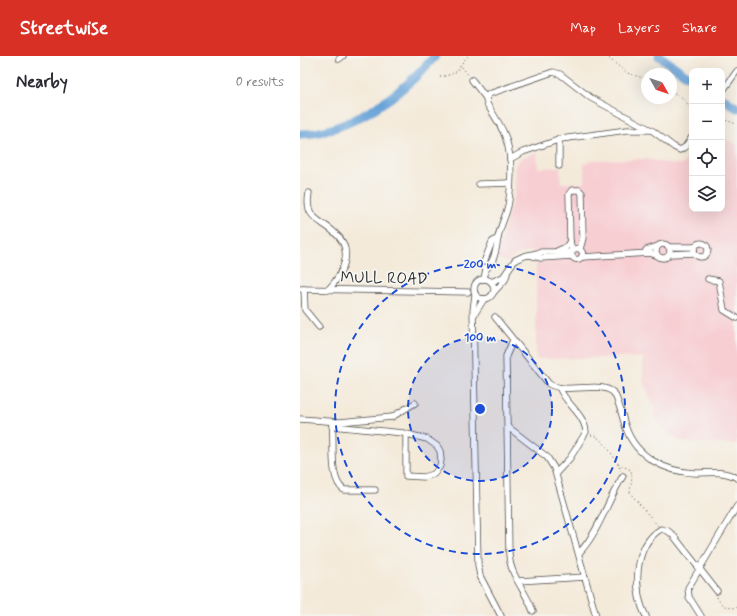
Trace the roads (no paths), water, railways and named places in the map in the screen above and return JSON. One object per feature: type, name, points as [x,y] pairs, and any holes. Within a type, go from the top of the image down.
[{"type":"street","points":[[725,88],[737,71]]},
{"type":"street","points":[[486,98],[489,94],[514,84],[553,72],[560,74],[591,98],[653,131],[680,150],[685,147],[690,140]]},
{"type":"street","points":[[472,80],[486,98],[487,104],[505,135],[510,159],[509,200],[492,263],[486,269],[484,278]]},
{"type":"street","points":[[510,159],[523,152],[559,139],[627,130],[653,131]]},
{"type":"street","points":[[559,139],[559,166]]},
{"type":"street","points":[[479,184],[510,183]]},
{"type":"street","points":[[572,190],[580,190],[582,193],[583,238],[581,253],[577,260],[572,253],[570,241],[569,193],[572,190]]},
{"type":"street","points":[[309,193],[307,204],[312,215],[319,222],[335,232],[346,249],[346,259],[341,272],[328,290]]},
{"type":"street","points":[[491,282],[500,279],[515,260],[542,252],[557,251],[566,247],[570,241]]},
{"type":"street","points":[[530,255],[542,258],[572,253],[576,249],[581,253],[650,253],[663,258],[669,251],[695,247],[703,243],[707,246],[708,250],[707,254],[703,257],[699,257],[695,253],[669,251],[663,244],[649,250],[581,253]]},
{"type":"street","points":[[658,246],[656,251],[658,256]]},
{"type":"street","points":[[695,247],[695,253]]},
{"type":"street","points":[[557,251],[572,253]]},
{"type":"street","points":[[475,295],[484,299],[490,298],[505,280],[507,272]]},
{"type":"street","points":[[484,278],[491,282],[494,287],[493,293]]},
{"type":"street","points":[[484,278],[476,282],[473,289],[475,295],[473,315],[478,565],[480,576],[500,615]]},
{"type":"street","points":[[708,279],[719,281],[724,310],[737,318]]},
{"type":"street","points":[[302,289],[305,310],[318,327]]},
{"type":"street","name":"MULL ROAD","points":[[302,289],[468,292]]},
{"type":"street","points":[[473,315],[484,299]]},
{"type":"street","points":[[495,317],[545,380],[560,389],[605,388],[612,391],[617,398],[627,430],[633,442],[647,456],[665,468],[684,472],[724,473],[737,478]]},
{"type":"street","points":[[513,340],[506,356],[509,554],[512,572],[526,593],[533,611]]},
{"type":"street","points":[[556,473],[565,466],[584,436],[586,427],[580,417],[564,398],[560,389]]},
{"type":"street","points":[[332,424],[392,417],[415,403]]},
{"type":"street","points":[[300,419],[406,434],[427,439],[437,446],[440,451],[440,466],[434,474],[424,477],[406,476],[406,434]]},
{"type":"street","points":[[332,424],[333,462],[337,479],[342,488],[344,490],[375,490]]},
{"type":"street","points":[[508,427],[547,457],[556,473],[596,616]]},
{"type":"street","points":[[579,553],[590,539],[610,498],[623,476]]},
{"type":"street","points":[[701,616],[692,603],[688,593],[690,581],[737,506]]},
{"type":"street","points":[[646,616],[637,591],[640,561],[652,536],[661,529],[668,531],[699,567],[717,591]]},
{"type":"street","points":[[518,581],[585,577]]},
{"type":"waterway","points":[[300,134],[319,132],[338,127],[356,119],[392,96],[423,70],[435,56]]},
{"type":"waterway","points":[[659,56],[689,77]]},
{"type":"waterway","points":[[725,100],[737,108]]}]
